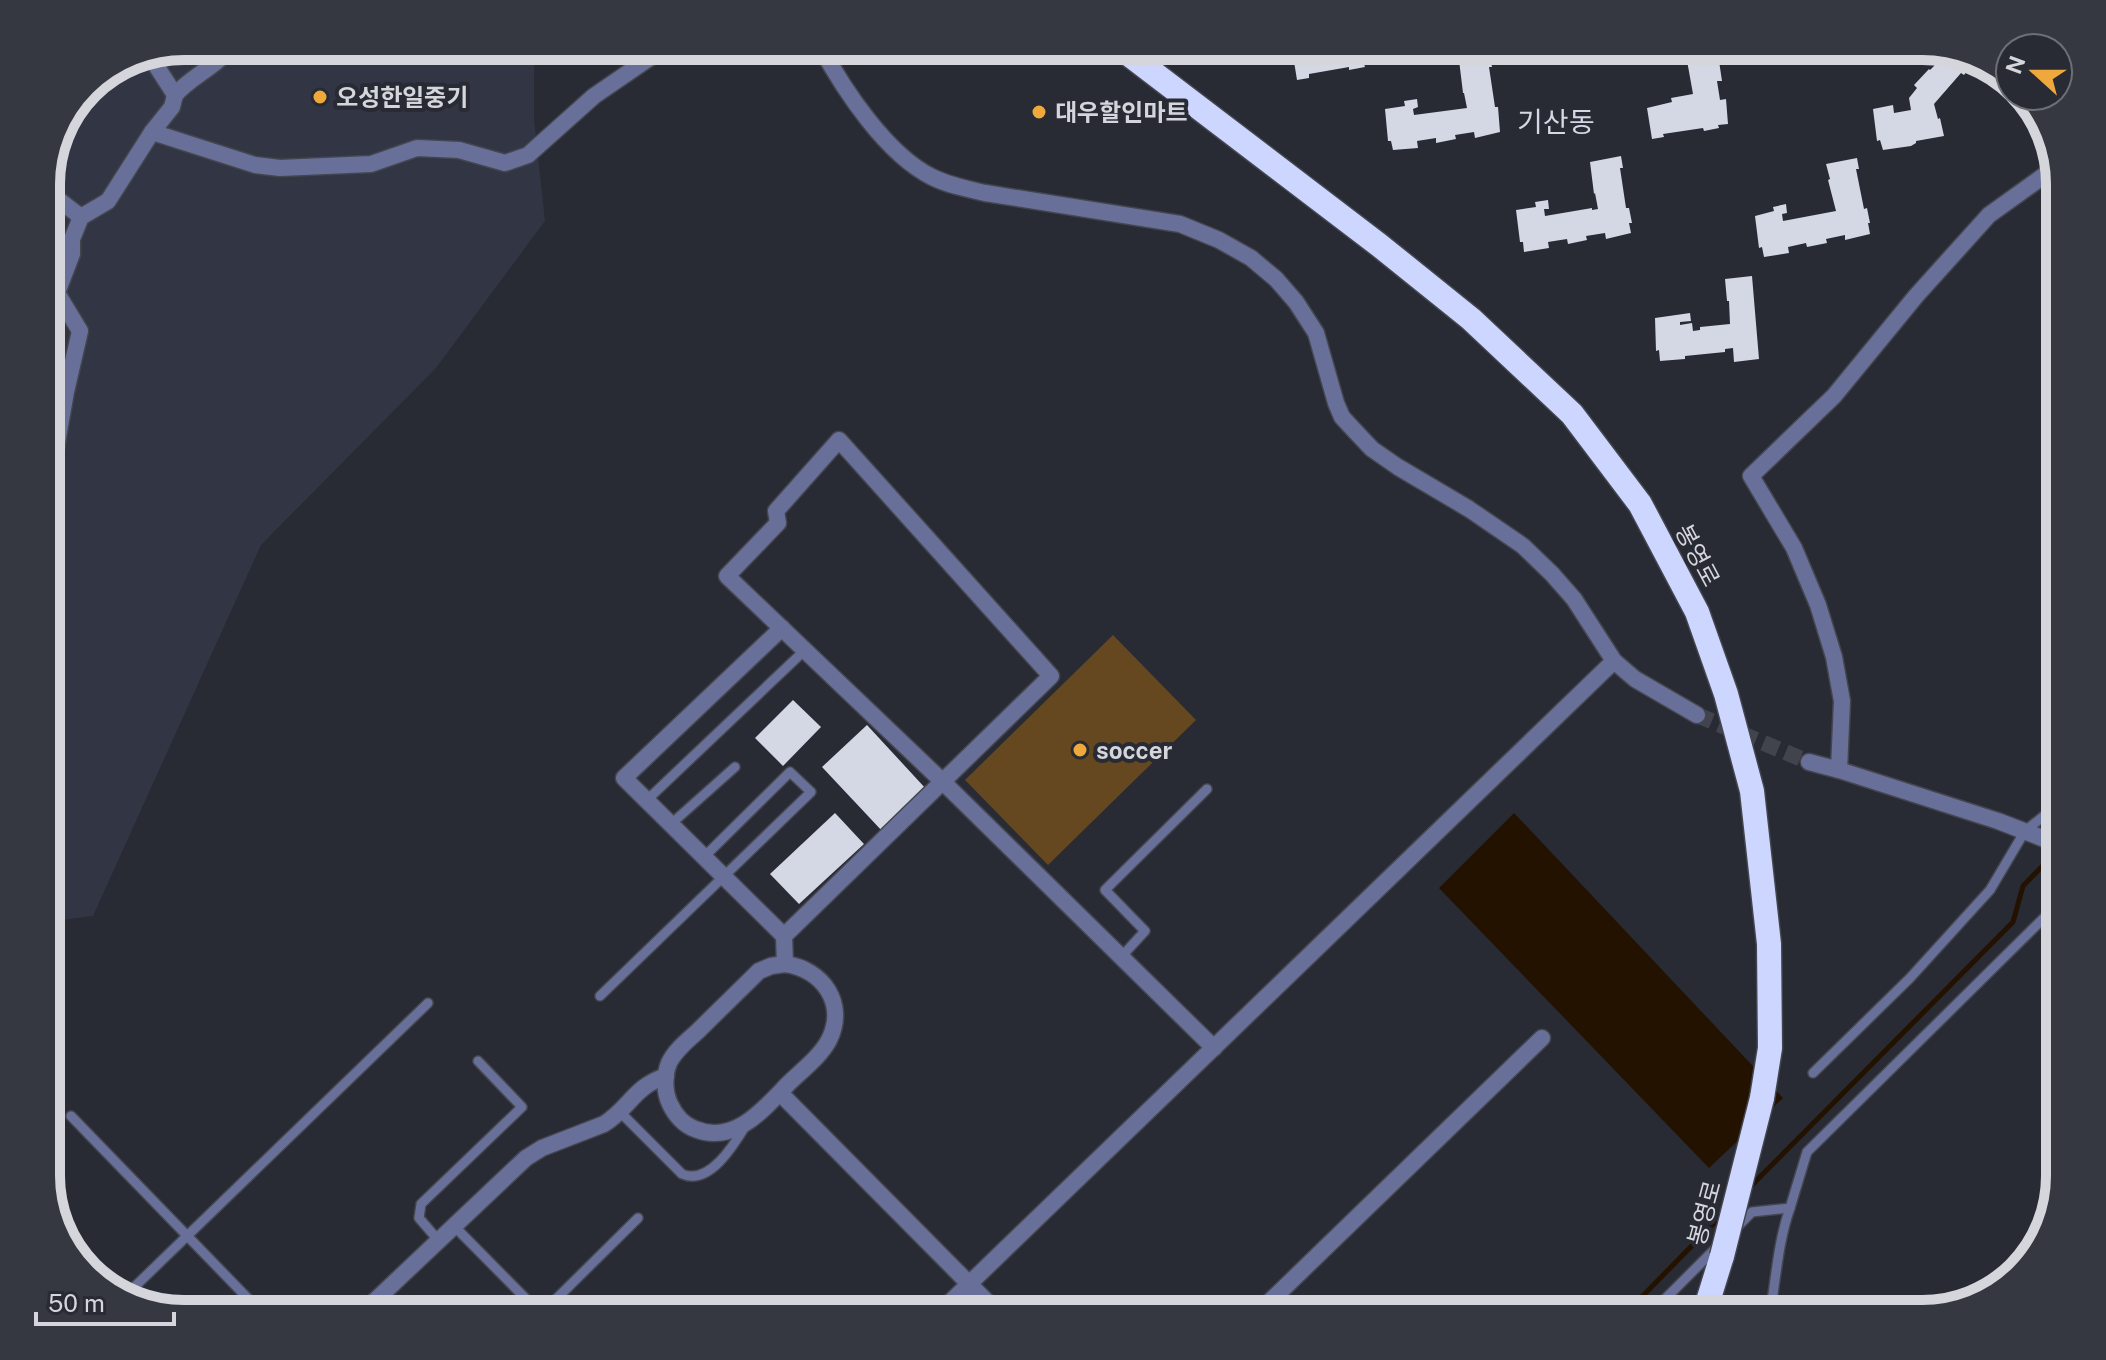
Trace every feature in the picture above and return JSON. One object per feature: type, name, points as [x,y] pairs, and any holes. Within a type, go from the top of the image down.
[{"type":"highway","name":"봉영로","points":[[1136,60],[1471,319],[1572,414],[1640,504],[1697,612],[1726,694],[1752,791],[1769,944],[1770,1048],[1762,1098],[1708,1300]]},
{"type":"highway","points":[[1702,1300],[1721,1259]]},
{"type":"highway","points":[[1717,1300],[1721,1259]]},
{"type":"street","points":[[60,285],[81,217],[108,201],[152,132],[172,107],[175,95],[183,85],[218,60]]},
{"type":"street","points":[[152,132],[255,165],[280,168],[371,164],[417,148],[459,150],[505,163],[528,155],[594,96],[647,60]]},
{"type":"street","points":[[828,60],[862,112],[912,165],[933,177],[985,193],[1180,224],[1219,240],[1251,258],[1276,279],[1296,302],[1316,333],[1342,417],[1372,449],[1523,546],[1574,599],[1614,661],[1635,679],[1697,715]]},
{"type":"street","points":[[155,64],[175,95]]},
{"type":"street","points":[[1839,770],[1842,701],[1834,657],[1818,605],[1794,548],[1751,476],[1834,396],[1916,296],[1989,215],[2045,175]]},
{"type":"street","points":[[60,201],[81,217]]},
{"type":"street","points":[[60,298],[80,331],[60,426]]},
{"type":"street","points":[[784,936],[942,781],[1051,676],[839,440],[776,511],[778,523],[727,576],[942,781],[1214,1048]]},
{"type":"street","points":[[782,628],[624,778],[784,936],[785,964]]},
{"type":"street","points":[[953,1300],[1614,661]]},
{"type":"street","points":[[1809,762],[2046,839]]},
{"type":"street","points":[[785,964],[812,972],[823,982],[833,1001],[835,1019],[829,1039],[748,1123],[722,1134],[692,1128],[670,1106],[666,1094],[666,1076],[674,1054],[759,971],[785,964]]},
{"type":"street","points":[[1271,1300],[1542,1038]]},
{"type":"street","points":[[376,1300],[526,1158],[542,1148],[595,1129],[614,1118],[638,1090],[666,1076]]},
{"type":"street","points":[[780,1093],[985,1300]]},
{"type":"lane","points":[[647,800],[805,650]]},
{"type":"lane","points":[[671,824],[735,767]]},
{"type":"lane","points":[[600,996],[811,792],[790,772],[704,857]]},
{"type":"lane","points":[[1122,956],[1145,931],[1105,890],[1207,789]]},
{"type":"lane","points":[[1813,1073],[1910,978],[1990,890],[2030,833],[2046,817]]},
{"type":"lane","points":[[1772,1300],[1780,1235],[1807,1152],[2046,916]]},
{"type":"lane","points":[[133,1288],[428,1003]]},
{"type":"lane","points":[[439,1241],[419,1218],[421,1204],[522,1107],[478,1061]]},
{"type":"lane","points":[[620,1112],[682,1174],[694,1177],[706,1173],[731,1149],[748,1123]]},
{"type":"lane","points":[[71,1116],[250,1300]]},
{"type":"lane","points":[[1664,1300],[1752,1212],[1790,1208]]},
{"type":"lane","points":[[555,1300],[638,1218]]},
{"type":"lane","points":[[454,1226],[527,1300]]},
{"type":"shaded area","points":[[534,60],[534,119],[545,221],[436,368],[261,545],[93,916],[60,920],[60,176],[64,152],[73,129],[102,91],[122,77],[160,62]]},
{"type":"shaded area","name":"soccer","points":[[1113,635],[1196,720],[1048,865],[965,780]]},
{"type":"shaded area","points":[[1514,813],[1783,1098],[1709,1168],[1439,888]]},
{"type":"building","points":[[1294,60],[1374,60],[1364,64],[1365,67],[1309,74],[1309,78],[1297,80]]},
{"type":"building","points":[[1459,60],[1491,60],[1492,67],[1489,67],[1500,132],[1475,138],[1474,132],[1455,135],[1456,139],[1436,143],[1436,138],[1417,141],[1418,148],[1393,150],[1391,141],[1388,141],[1385,109],[1405,106],[1404,101],[1417,99],[1418,107],[1413,109],[1414,115],[1467,108]]},
{"type":"building","points":[[1687,60],[1719,61],[1722,81],[1717,81],[1720,100],[1726,99],[1728,124],[1704,131],[1703,128],[1663,134],[1664,137],[1652,139],[1647,108],[1672,102],[1671,98],[1693,94]]},
{"type":"building","points":[[1931,61],[1968,69],[1964,75],[1961,73],[1934,104],[1944,136],[1883,150],[1880,140],[1877,141],[1873,109],[1893,105],[1894,113],[1911,110],[1909,98],[1917,88],[1914,85],[1935,65]]},
{"type":"building","points":[[1621,156],[1623,168],[1620,168],[1626,208],[1629,208],[1632,223],[1629,223],[1631,233],[1606,239],[1605,233],[1586,236],[1587,240],[1568,244],[1567,239],[1548,242],[1549,248],[1524,252],[1516,210],[1536,207],[1535,202],[1548,200],[1549,209],[1544,209],[1545,216],[1598,209],[1590,162]]},
{"type":"building","points":[[1857,158],[1859,169],[1856,169],[1864,209],[1867,208],[1870,234],[1845,240],[1845,235],[1807,247],[1806,243],[1788,247],[1789,253],[1764,257],[1762,247],[1759,248],[1755,216],[1786,204],[1787,213],[1782,214],[1783,221],[1836,211],[1826,164]]},
{"type":"building","points":[[1752,276],[1759,359],[1734,362],[1733,348],[1725,349],[1725,352],[1660,361],[1659,350],[1656,351],[1655,318],[1690,313],[1691,321],[1680,322],[1680,325],[1692,323],[1693,331],[1700,330],[1700,327],[1730,324],[1725,279]]},
{"type":"building","points":[[793,700],[821,727],[783,766],[755,738]]},
{"type":"building","points":[[867,725],[927,790],[883,832],[822,767]]},
{"type":"building","points":[[835,813],[864,844],[799,904],[770,874]]},
{"type":"waterway","points":[[1750,1187],[2013,922],[2023,886],[2046,862]]},
{"type":"waterway","points":[[1639,1300],[1723,1214]]},
{"type":"tunnel","points":[[1697,715],[1809,762]]},
{"type":"place","name":"오성한일중기","points":[[320,97]]},
{"type":"place","name":"대우할인마트","points":[[1039,112]]},
{"type":"place","name":"soccer","points":[[1080,750]]},
{"type":"district","name":"기산동","points":[[1556,121]]}]
